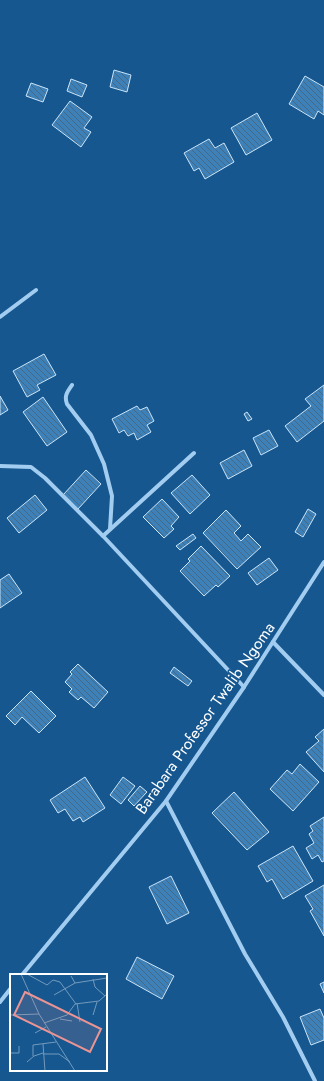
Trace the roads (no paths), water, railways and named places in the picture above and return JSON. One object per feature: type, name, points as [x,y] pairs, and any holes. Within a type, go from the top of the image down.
[{"type":"street","points":[[0,316],[36,290]]},
{"type":"street","points":[[72,385],[65,398],[67,404],[91,435],[104,464],[111,490],[110,529]]},
{"type":"street","points":[[103,536],[194,453]]},
{"type":"street","points":[[0,466],[31,467],[103,536],[244,687]]},
{"type":"street","name":"Barabara Professor Twalib Ngoma","points":[[23,974],[166,801],[244,687],[324,562]]},
{"type":"street","points":[[273,642],[324,695]]},
{"type":"street","points":[[166,801],[245,954],[283,1018],[316,1081]]},
{"type":"street","points":[[0,1002],[10,989]]}]
